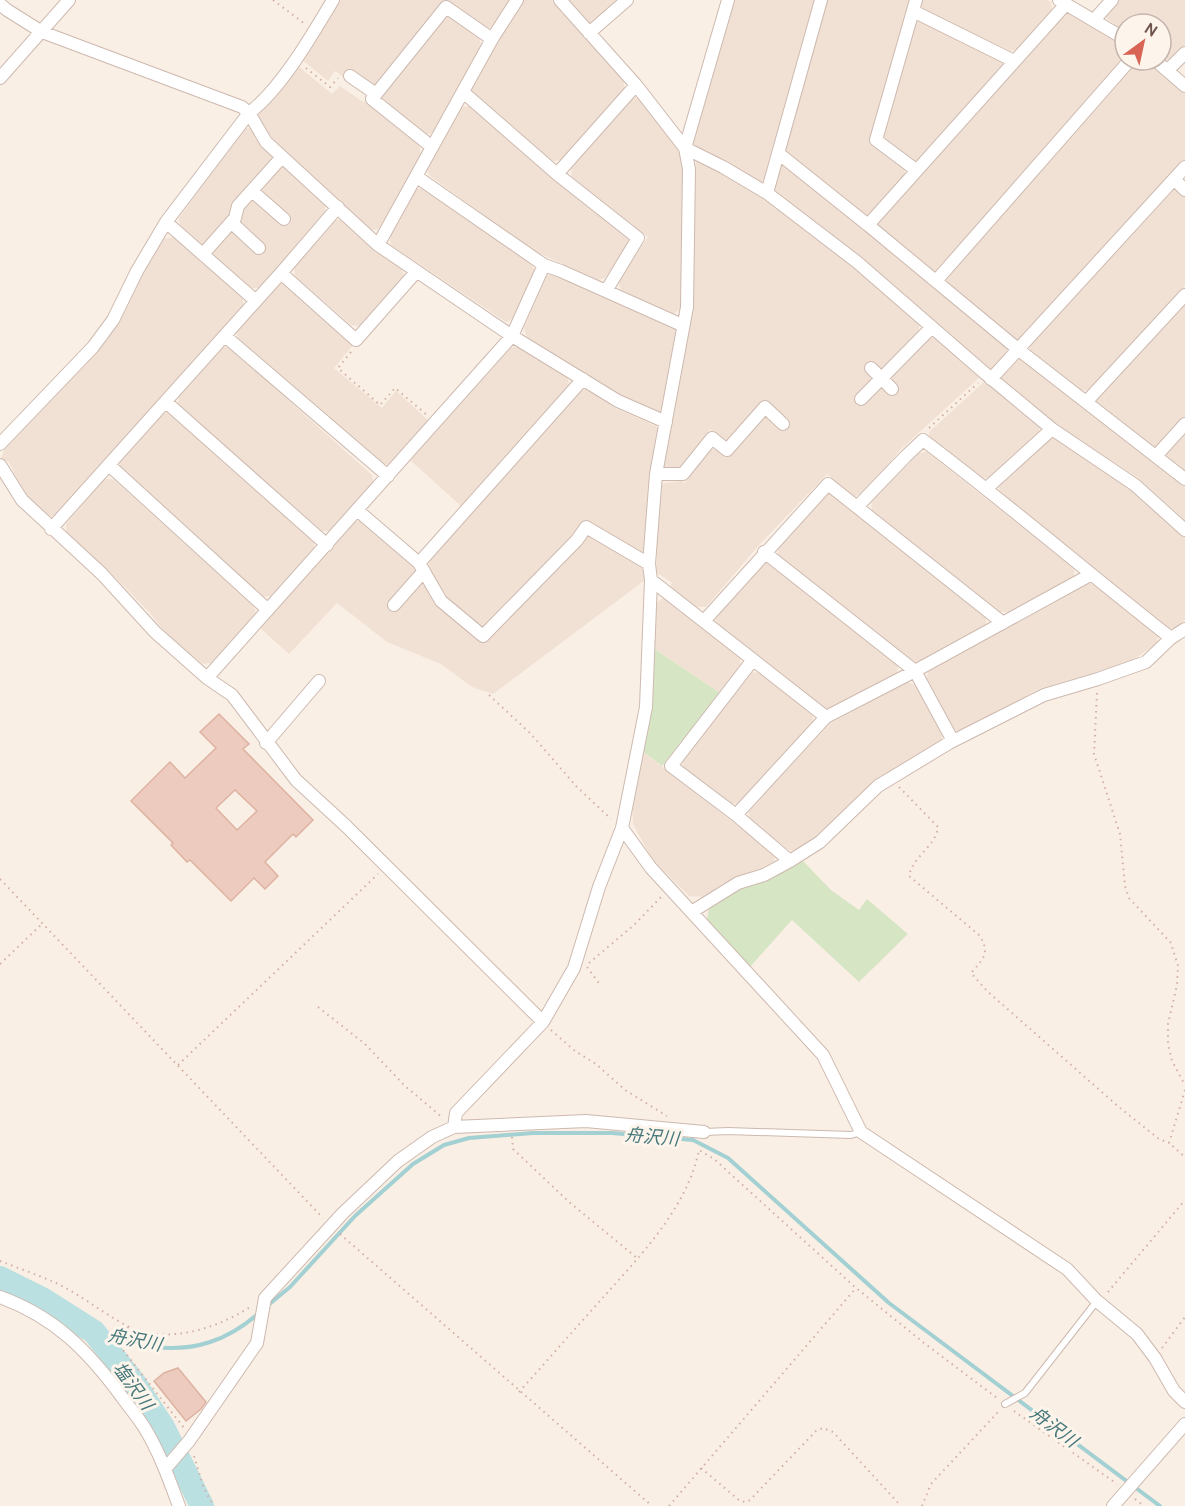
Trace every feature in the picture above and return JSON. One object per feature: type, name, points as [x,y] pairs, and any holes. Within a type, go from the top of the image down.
[{"type":"street","points":[[0,78],[69,0]]},
{"type":"street","points":[[0,444],[93,347],[113,320],[136,271],[166,222],[249,113],[268,96],[315,31],[333,0]]},
{"type":"street","points":[[378,245],[492,39],[517,0]]},
{"type":"street","points":[[560,0],[636,85],[685,148],[723,167],[766,193],[857,262],[1052,429],[1135,485],[1185,530]]},
{"type":"street","points":[[589,33],[627,0]]},
{"type":"street","points":[[454,1127],[456,1113],[543,1022],[574,968],[599,887],[622,828],[646,707],[651,580],[649,564],[656,474],[687,307],[690,224],[689,169],[685,148],[728,0]]},
{"type":"street","points":[[766,193],[821,0]]},
{"type":"street","points":[[1094,20],[1112,0]]},
{"type":"street","points":[[868,225],[1014,61],[1062,2],[1113,32]]},
{"type":"street","points":[[0,4],[42,32],[242,107],[249,113],[266,142],[378,245],[512,336],[618,401],[666,422]]},
{"type":"street","points":[[915,170],[876,140],[915,5],[1014,61]]},
{"type":"street","points":[[432,147],[372,99],[446,7],[492,39]]},
{"type":"street","points":[[1173,65],[1185,53]]},
{"type":"street","points":[[936,281],[1119,72]]},
{"type":"street","points":[[1170,72],[1185,86]]},
{"type":"street","points":[[348,80],[376,94]]},
{"type":"street","points":[[557,174],[636,85]]},
{"type":"street","points":[[463,92],[557,174],[638,238],[606,291]]},
{"type":"street","points":[[778,153],[1019,350],[1185,479]]},
{"type":"street","points":[[202,254],[235,218],[238,206],[282,157]]},
{"type":"street","points":[[989,377],[1019,350],[1185,167]]},
{"type":"street","points":[[417,177],[544,265],[682,326]]},
{"type":"street","points":[[1174,179],[1185,190]]},
{"type":"street","points":[[252,191],[285,219]]},
{"type":"street","points":[[51,529],[282,273],[338,207]]},
{"type":"street","points":[[166,222],[256,301]]},
{"type":"street","points":[[231,222],[259,248]]},
{"type":"street","points":[[207,678],[512,336],[544,265]]},
{"type":"street","points":[[282,273],[356,339],[416,272]]},
{"type":"street","points":[[1087,401],[1185,295]]},
{"type":"street","points":[[861,399],[932,327]]},
{"type":"street","points":[[225,336],[388,476]]},
{"type":"street","points":[[871,368],[892,389]]},
{"type":"street","points":[[394,605],[421,567],[583,379]]},
{"type":"street","points":[[166,402],[327,544]]},
{"type":"street","points":[[656,474],[683,474],[712,438],[727,450],[765,407],[783,423]]},
{"type":"street","points":[[1156,456],[1185,424]]},
{"type":"street","points":[[987,488],[1052,429]]},
{"type":"street","points":[[857,507],[924,440],[987,488],[1171,638]]},
{"type":"street","points":[[0,465],[21,500],[102,574],[155,632],[207,678],[231,695],[296,780],[543,1022]]},
{"type":"street","points":[[109,465],[268,610]]},
{"type":"street","points":[[704,621],[764,552],[828,484],[1003,623]]},
{"type":"street","points":[[357,510],[421,567],[441,601],[483,636],[577,540],[586,527],[649,564]]},
{"type":"street","points":[[764,552],[915,671],[953,741]]},
{"type":"street","points":[[736,815],[826,717],[915,671],[1090,574]]},
{"type":"street","points":[[651,580],[826,717]]},
{"type":"street","points":[[693,911],[738,883],[764,875],[820,843],[878,786],[953,741],[1044,695],[1146,662],[1171,638],[1185,629]]},
{"type":"street","points":[[752,661],[671,766],[736,815],[790,861]]},
{"type":"street","points":[[266,742],[319,681]]},
{"type":"street","points":[[622,828],[651,868],[693,911],[823,1055],[861,1132],[1067,1269],[1098,1303],[1137,1334],[1174,1390],[1185,1402]]},
{"type":"street","points":[[165,1469],[189,1441],[257,1343],[265,1298],[343,1213],[398,1161],[432,1137],[454,1127],[586,1122],[704,1132]]},
{"type":"street","points":[[0,1296],[42,1318],[75,1341],[102,1369],[143,1426],[165,1469],[179,1506]]},
{"type":"street","points":[[1113,1506],[1185,1424]]},
{"type":"lane","points":[[704,1132],[850,1135],[861,1132]]},
{"type":"lane","points":[[1005,1404],[1025,1393],[1098,1303]]},
{"type":"path","points":[[273,0],[315,31]]},
{"type":"path","points":[[295,59],[330,87],[337,78],[348,80]]},
{"type":"path","points":[[356,339],[357,345],[338,368],[380,405],[395,388],[435,422]]},
{"type":"path","points":[[924,440],[924,434],[989,377]]},
{"type":"path","points":[[1098,679],[1094,754],[1120,834],[1125,886],[1129,898],[1171,943],[1179,966],[1168,1024],[1168,1044],[1172,1061],[1185,1088],[1169,1143]]},
{"type":"path","points":[[489,695],[531,734],[576,786],[622,828]]},
{"type":"path","points":[[893,777],[902,791],[938,827],[937,834],[911,866],[909,876],[979,935],[984,942],[986,951],[984,958],[971,973],[987,991],[1120,1108],[1185,1157]]},
{"type":"path","points":[[178,1065],[386,866]]},
{"type":"path","points":[[0,879],[332,1227]]},
{"type":"path","points":[[601,986],[586,966],[634,925],[670,888]]},
{"type":"path","points":[[0,964],[43,923]]},
{"type":"path","points":[[318,1007],[365,1044],[405,1086],[454,1127]]},
{"type":"path","points":[[543,1022],[575,1051],[596,1064],[625,1090],[671,1118]]},
{"type":"path","points":[[513,1142],[513,1149],[569,1202],[638,1258]]},
{"type":"path","points":[[519,1392],[656,1235],[680,1198],[696,1165],[699,1150],[714,1159],[856,1288],[924,1343],[1126,1491]]},
{"type":"path","points":[[1098,1303],[1185,1200]]},
{"type":"path","points":[[346,1240],[652,1506]]},
{"type":"path","points":[[0,1261],[57,1284],[129,1326],[147,1333],[170,1334],[209,1328],[243,1312],[265,1298]]},
{"type":"path","points":[[669,1506],[856,1288]]},
{"type":"path","points":[[1155,1358],[1185,1317]]},
{"type":"path","points":[[129,1326],[123,1350],[183,1425],[204,1489],[214,1506]]},
{"type":"path","points":[[922,1506],[932,1484],[1005,1404]]},
{"type":"path","points":[[701,1468],[740,1501],[746,1502],[816,1431],[823,1428],[833,1432],[901,1506]]},
{"type":"shaded area","points":[[339,0],[443,0],[374,86],[346,79],[335,71],[328,81],[301,59]]},
{"type":"shaded area","points":[[448,0],[509,0],[493,27],[485,28]]},
{"type":"shaded area","points":[[523,0],[552,0],[624,80],[624,89],[562,160],[552,161],[474,96],[471,88]]},
{"type":"shaded area","points":[[569,0],[619,0],[590,26]]},
{"type":"shaded area","points":[[733,0],[815,0],[765,180],[759,183],[697,148],[691,141]]},
{"type":"shaded area","points":[[826,0],[911,0],[870,142],[904,168],[905,175],[872,213],[863,216],[786,152],[784,147]]},
{"type":"shaded area","points":[[921,0],[1046,0],[1051,2],[1052,10],[1017,49],[1011,51],[924,10],[919,4]]},
{"type":"shaded area","points":[[1117,0],[1185,0],[1185,45],[1173,57],[1173,12],[1113,12],[1113,23],[1107,19],[1107,12]]},
{"type":"shaded area","points":[[1063,12],[1069,12],[1113,39],[1114,72],[938,271],[932,271],[878,227],[878,220]]},
{"type":"shaded area","points":[[451,17],[480,39],[481,47],[432,133],[424,135],[383,102],[382,94],[444,18]]},
{"type":"shaded area","points":[[920,19],[1002,58],[1003,65],[918,162],[912,162],[882,135],[915,22]]},
{"type":"shaded area","points":[[297,65],[332,94],[340,86],[363,102],[365,101],[419,145],[421,154],[380,229],[371,230],[273,139],[258,118],[260,111]]},
{"type":"shaded area","points":[[1125,72],[1158,72],[1185,94],[1185,159],[1022,339],[1017,340],[947,285],[945,277]]},
{"type":"shaded area","points":[[630,98],[639,98],[675,143],[682,161],[684,182],[681,309],[673,314],[621,290],[618,282],[648,237],[572,177],[571,168]]},
{"type":"shaded area","points":[[469,106],[561,185],[628,237],[628,244],[605,278],[599,280],[534,251],[430,176],[427,170],[462,107]]},
{"type":"shaded area","points":[[243,128],[253,128],[261,145],[275,158],[232,215],[204,246],[180,225],[179,218]]},
{"type":"shaded area","points":[[699,159],[723,171],[796,221],[870,279],[919,324],[919,331],[882,369],[877,369],[883,385],[892,381],[892,376],[928,338],[937,337],[981,376],[899,451],[861,494],[853,497],[827,474],[760,544],[706,607],[696,607],[670,587],[672,583],[656,572],[655,550],[660,488],[664,483],[681,481],[685,483],[711,449],[717,450],[726,458],[766,412],[787,422],[764,401],[727,443],[710,429],[680,467],[666,469],[661,466],[691,312],[696,161]]},
{"type":"shaded area","points":[[785,163],[1008,345],[1009,353],[993,369],[984,369],[776,194],[773,189],[778,166]]},
{"type":"shaded area","points":[[282,164],[325,204],[325,213],[259,288],[250,288],[210,252],[237,221],[241,210]]},
{"type":"shaded area","points":[[423,188],[531,264],[535,271],[514,319],[506,322],[391,245],[390,235],[416,189]]},
{"type":"shaded area","points":[[1170,189],[1178,190],[1185,197],[1185,286],[1089,390],[1080,391],[1030,352],[1030,345]]},
{"type":"shaded area","points":[[336,220],[342,220],[374,250],[402,269],[404,277],[360,326],[351,325],[295,276],[294,267]]},
{"type":"shaded area","points":[[175,237],[243,299],[243,306],[56,516],[46,516],[23,492],[9,462],[1,459],[4,450],[102,345],[121,319],[162,239]]},
{"type":"shaded area","points":[[553,273],[675,329],[678,334],[664,409],[657,413],[625,398],[527,337],[524,328],[547,276]]},
{"type":"shaded area","points":[[277,284],[286,284],[354,344],[334,368],[382,408],[396,391],[428,420],[389,464],[381,465],[239,341],[236,331]]},
{"type":"shaded area","points":[[1185,301],[1185,417],[1158,447],[1152,447],[1096,403],[1094,398]]},
{"type":"shaded area","points":[[518,346],[568,378],[569,385],[461,506],[410,460],[511,348]]},
{"type":"shaded area","points":[[222,347],[229,347],[372,475],[373,482],[330,531],[322,531],[178,405],[179,396]]},
{"type":"shaded area","points":[[1022,358],[1185,484],[1185,520],[1137,477],[1057,425],[1001,381],[1000,376],[1017,359]]},
{"type":"shaded area","points":[[984,382],[1040,423],[1039,433],[988,478],[980,478],[929,437],[929,432]]},
{"type":"shaded area","points":[[588,389],[615,408],[656,426],[660,430],[647,555],[584,520],[575,537],[485,629],[480,629],[447,601],[446,595],[429,572],[430,559],[579,391]]},
{"type":"shaded area","points":[[171,412],[314,541],[314,548],[271,596],[262,597],[121,469],[119,462],[163,413]]},
{"type":"shaded area","points":[[1185,431],[1185,472],[1167,458],[1165,452]]},
{"type":"shaded area","points":[[1051,438],[1056,438],[1130,489],[1185,537],[1185,620],[1175,628],[1169,628],[999,493],[999,484]]},
{"type":"shaded area","points":[[927,452],[1074,568],[1074,577],[1009,612],[999,612],[872,511],[871,501],[919,453]]},
{"type":"shaded area","points":[[104,479],[113,479],[253,605],[256,613],[211,663],[203,664],[170,639],[150,613],[112,574],[66,533],[66,524]]},
{"type":"shaded area","points":[[823,494],[832,494],[986,616],[986,625],[919,662],[910,660],[778,555],[777,544]]},
{"type":"shaded area","points":[[354,521],[362,521],[418,571],[437,604],[484,642],[578,547],[585,535],[589,534],[645,566],[645,580],[493,694],[472,687],[441,664],[387,642],[337,603],[289,654],[260,628]]},
{"type":"shaded area","points":[[761,562],[768,562],[898,664],[897,674],[833,708],[823,708],[716,624],[715,614]]},
{"type":"shaded area","points":[[1087,583],[1096,585],[1158,635],[1157,643],[1130,662],[1038,689],[962,732],[952,729],[926,679],[929,669]]},
{"type":"shaded area","points":[[663,598],[740,658],[741,665],[720,693],[653,648],[655,604]]},
{"type":"shaded area","points":[[751,672],[760,673],[813,716],[813,724],[739,803],[731,804],[683,767],[683,759]]},
{"type":"shaded area","points":[[907,682],[916,685],[943,735],[940,743],[873,782],[819,834],[797,851],[789,850],[749,819],[749,810],[831,723]]},
{"type":"shaded area","points":[[642,751],[775,855],[774,863],[724,883],[704,897],[689,896],[652,859],[633,824],[632,806]]},
{"type":"green space","points":[[653,648],[720,693],[662,766],[642,751]]},
{"type":"green space","points":[[803,861],[831,890],[859,910],[867,899],[908,934],[859,982],[792,920],[750,967],[707,919],[709,909],[738,890]]},
{"type":"building","points":[[219,714],[249,744],[243,749],[313,820],[296,837],[293,834],[265,862],[278,876],[265,889],[254,878],[231,901],[190,860],[187,862],[171,845],[173,843],[131,801],[170,762],[185,778],[216,748],[200,732]],"holes":[[[235,790],[257,811],[237,830],[216,808]]]},
{"type":"building","points":[[178,1368],[206,1402],[186,1421],[154,1381],[164,1373]]},
{"type":"waterway","name":"舟沢川","points":[[267,1306],[290,1287],[355,1216],[413,1164],[444,1145],[469,1138],[533,1133],[612,1133],[693,1140],[728,1158],[889,1303],[1160,1506]]},
{"type":"waterway","name":"塩沢川","points":[[0,1278],[42,1299],[94,1332],[135,1384],[163,1427],[202,1506]]},
{"type":"waterway","name":"舟沢川","points":[[94,1332],[146,1346],[183,1348],[223,1337],[259,1313]]}]
